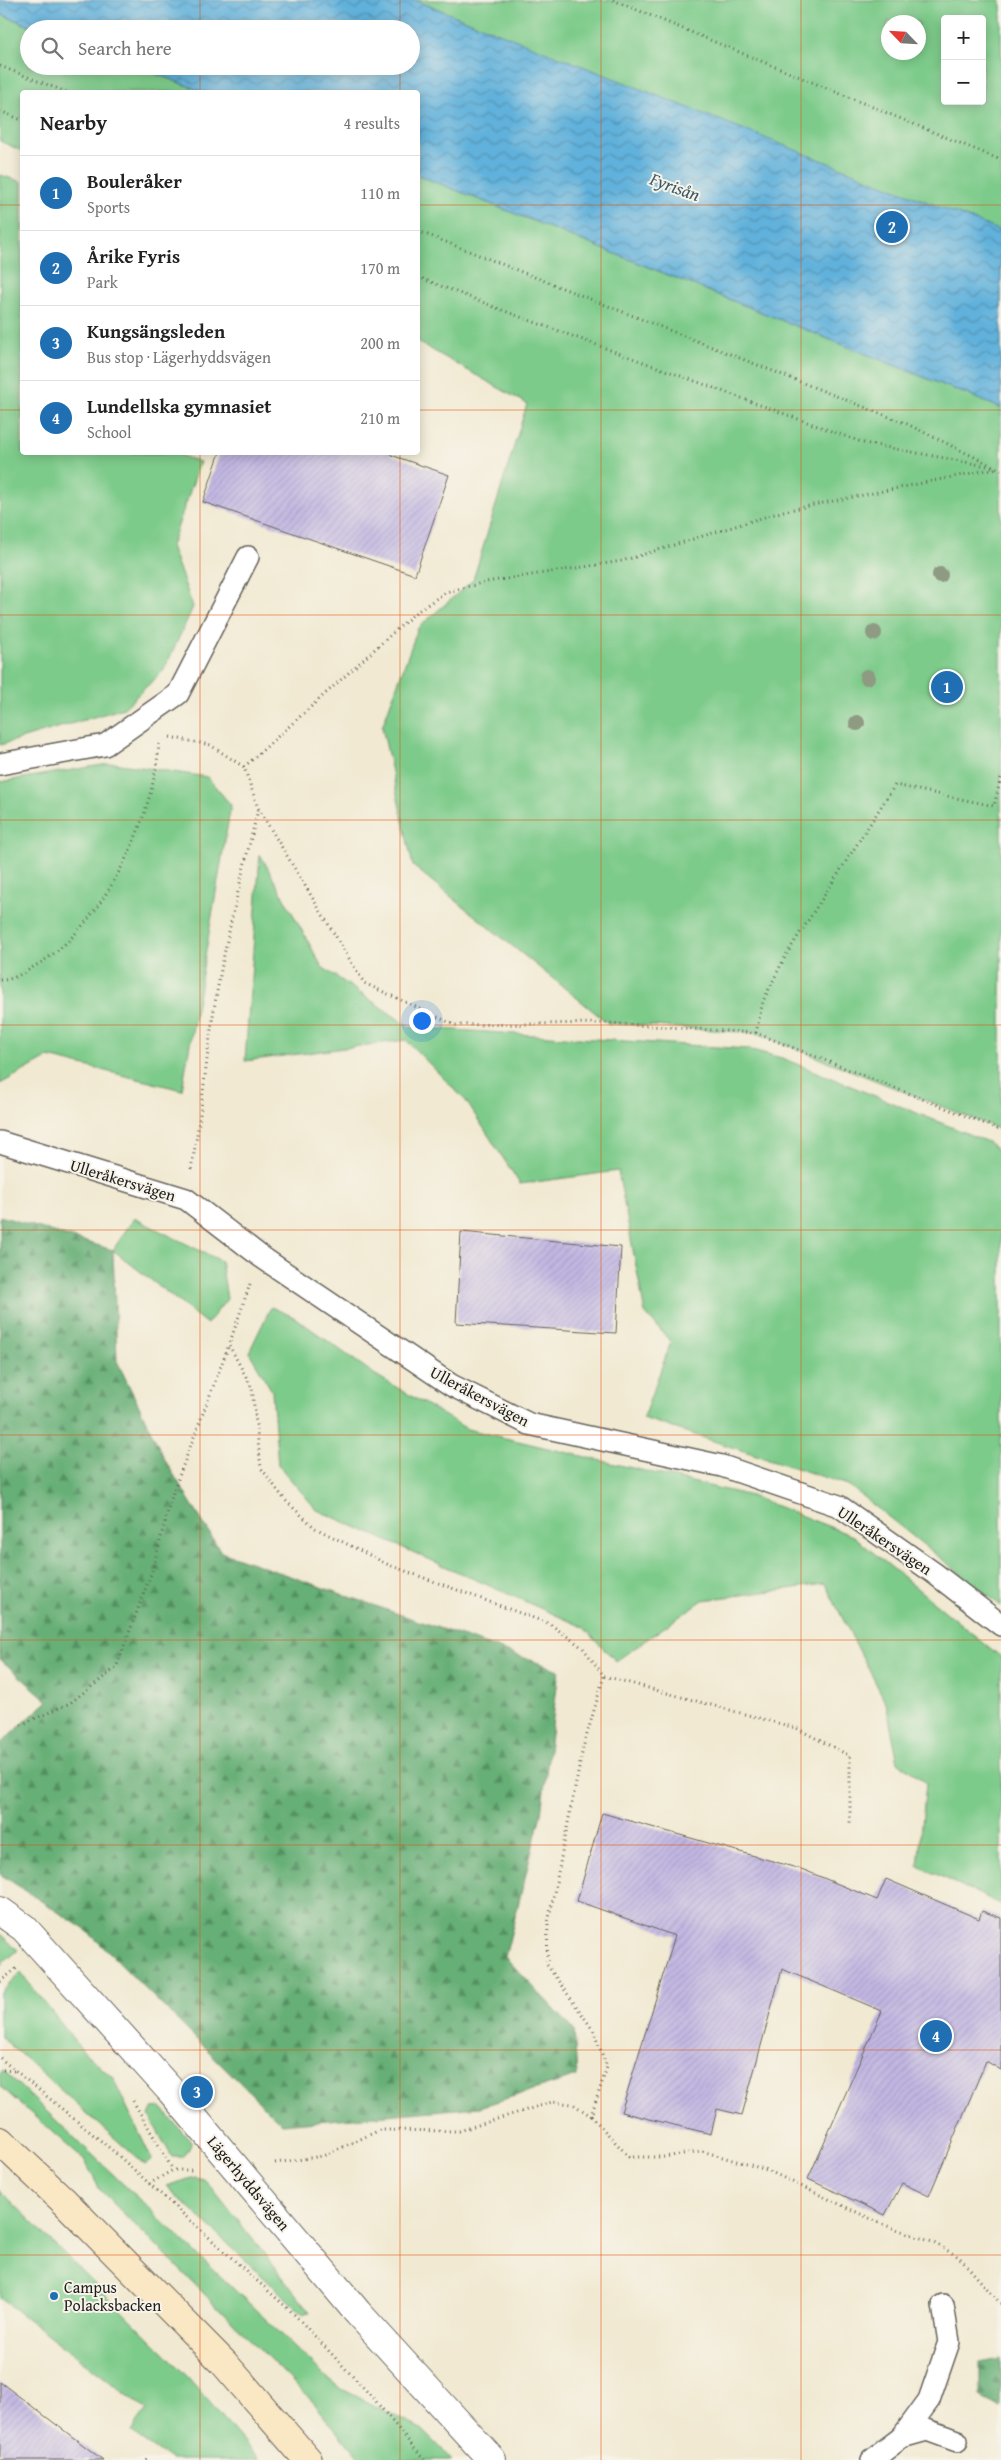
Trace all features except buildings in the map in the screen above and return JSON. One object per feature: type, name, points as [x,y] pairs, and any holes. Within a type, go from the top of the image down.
[{"type":"main road","points":[[0,2142],[65,2202],[223,2362],[308,2460]]},
{"type":"street","name":"Lägerhyddsvägen","points":[[0,1911],[24,1928],[172,2091],[358,2313],[492,2460]]},
{"type":"lane","points":[[0,764],[105,745],[178,694],[248,556]]},
{"type":"lane","name":"Ulleråkersvägen","points":[[0,1142],[186,1199],[260,1256],[451,1385],[529,1424],[722,1466],[839,1506],[934,1573],[1001,1625]]},
{"type":"lane","points":[[872,2460],[902,2437],[929,2400],[949,2342],[943,2305]]},
{"type":"lane","points":[[902,2437],[927,2430],[957,2441]]},
{"type":"path","points":[[613,0],[1001,160]]},
{"type":"path","points":[[0,66],[20,74]]},
{"type":"path","points":[[23,75],[61,90]]},
{"type":"path","points":[[0,111],[20,119]]},
{"type":"path","points":[[420,232],[907,424],[999,469]]},
{"type":"path","points":[[420,278],[515,315],[864,443],[999,469]]},
{"type":"path","points":[[244,766],[409,618],[432,600],[446,592],[486,582],[622,561],[784,511],[999,469]]},
{"type":"path","points":[[0,980],[5,980],[25,972],[49,958],[81,928],[107,893],[130,851],[158,763],[160,735]]},
{"type":"path","points":[[168,737],[210,745],[244,766],[258,808],[364,983],[455,1025],[608,1023],[756,1033],[1001,1130]]},
{"type":"path","points":[[756,1033],[763,1001],[786,955],[895,785],[994,806],[1001,778]]},
{"type":"path","points":[[186,1199],[202,1110],[215,1005],[231,915],[258,808]]},
{"type":"path","points":[[20,1724],[70,1703],[116,1668],[152,1571],[173,1492],[229,1345],[260,1256]]},
{"type":"path","points":[[229,1345],[252,1388],[261,1468],[285,1500],[315,1528],[388,1564],[550,1624],[584,1648],[604,1676],[796,1728],[850,1756],[850,1823]]},
{"type":"path","points":[[591,2116],[607,2067],[593,2030],[547,1965],[548,1923],[583,1748],[604,1676]]},
{"type":"path","points":[[0,1982],[20,1966]]},
{"type":"path","points":[[0,2058],[112,2150],[295,2315],[374,2399],[424,2460]]},
{"type":"path","points":[[3,2070],[16,2072]]},
{"type":"path","points":[[149,2184],[173,2170],[237,2169],[323,2156],[380,2130],[459,2131],[552,2102],[573,2104],[591,2116],[629,2157],[664,2157],[702,2151],[767,2170],[882,2224],[932,2242],[959,2257],[1001,2304]]},
{"type":"green space","points":[[415,0],[1001,0],[1001,308],[582,67]]},
{"type":"green space","points":[[0,14],[20,22],[20,75],[159,75],[199,90],[20,90],[20,150],[0,141]]},
{"type":"green space","points":[[0,175],[20,181],[20,455],[180,455],[200,462],[171,546],[193,607],[164,670],[124,708],[0,745]]},
{"type":"green space","points":[[420,176],[1001,408],[1001,1130],[756,1033],[608,1023],[413,866],[382,727],[418,628],[473,580],[527,404],[420,343]]},
{"type":"green space","points":[[114,763],[207,777],[231,805],[182,1090],[49,1057],[0,1084],[0,782]]},
{"type":"green space","points":[[260,854],[322,967],[410,1027],[748,1049],[782,1058],[988,1142],[1001,1153],[1001,1606],[848,1485],[643,1418],[671,1342],[645,1313],[618,1171],[520,1184],[466,1101],[406,1040],[245,1061]]},
{"type":"green space","points":[[0,1216],[113,1250],[117,1361],[166,1462],[221,1552],[559,1670],[541,1814],[505,1957],[574,2030],[577,2076],[480,2107],[282,2124],[87,1931],[0,1874],[0,1744],[48,1701],[0,1659]]},
{"type":"green space","points":[[134,1218],[221,1261],[227,1299],[207,1324],[113,1250]]},
{"type":"green space","points":[[271,1307],[294,1317],[374,1374],[467,1429],[751,1496],[853,1536],[1001,1657],[1001,1904],[918,1866],[926,1783],[898,1762],[886,1703],[825,1584],[703,1600],[616,1661],[583,1627],[317,1510],[278,1465],[272,1391],[249,1352]]},
{"type":"green space","points":[[0,1934],[18,1950],[0,1966]]},
{"type":"green space","points":[[21,1973],[82,2050],[113,2078],[152,2160],[145,2165],[0,2036],[0,1993]]},
{"type":"green space","points":[[3,2070],[336,2386],[423,2430],[453,2460],[361,2460],[313,2402],[100,2190],[85,2161],[0,2086],[0,2074]]},
{"type":"green space","points":[[161,2107],[191,2142],[190,2149],[183,2157],[172,2157],[149,2116],[153,2108]]},
{"type":"green space","points":[[195,2177],[204,2179],[210,2185],[310,2312],[303,2314],[166,2186]]},
{"type":"green space","points":[[0,2190],[187,2376],[259,2460],[171,2460],[131,2432],[147,2410],[0,2298]]},
{"type":"green space","points":[[1001,2358],[1001,2408],[980,2397],[980,2362]]},
{"type":"water","name":"Fyrisån","points":[[0,0],[415,0],[1001,231],[1001,408],[420,176],[420,90],[199,90],[159,75],[420,75],[420,20],[20,20],[20,22],[0,14]]},
{"type":"place","name":"Årike Fyris","points":[[892,227]]},
{"type":"place","name":"Bouleråker","points":[[947,687]]},
{"type":"place","name":"Lundellska gymnasiet","points":[[936,2036]]},
{"type":"place","name":"Kungsängsleden","points":[[197,2092]]},
{"type":"place","name":"Campus Polacksbacken","points":[[54,2296]]}]
